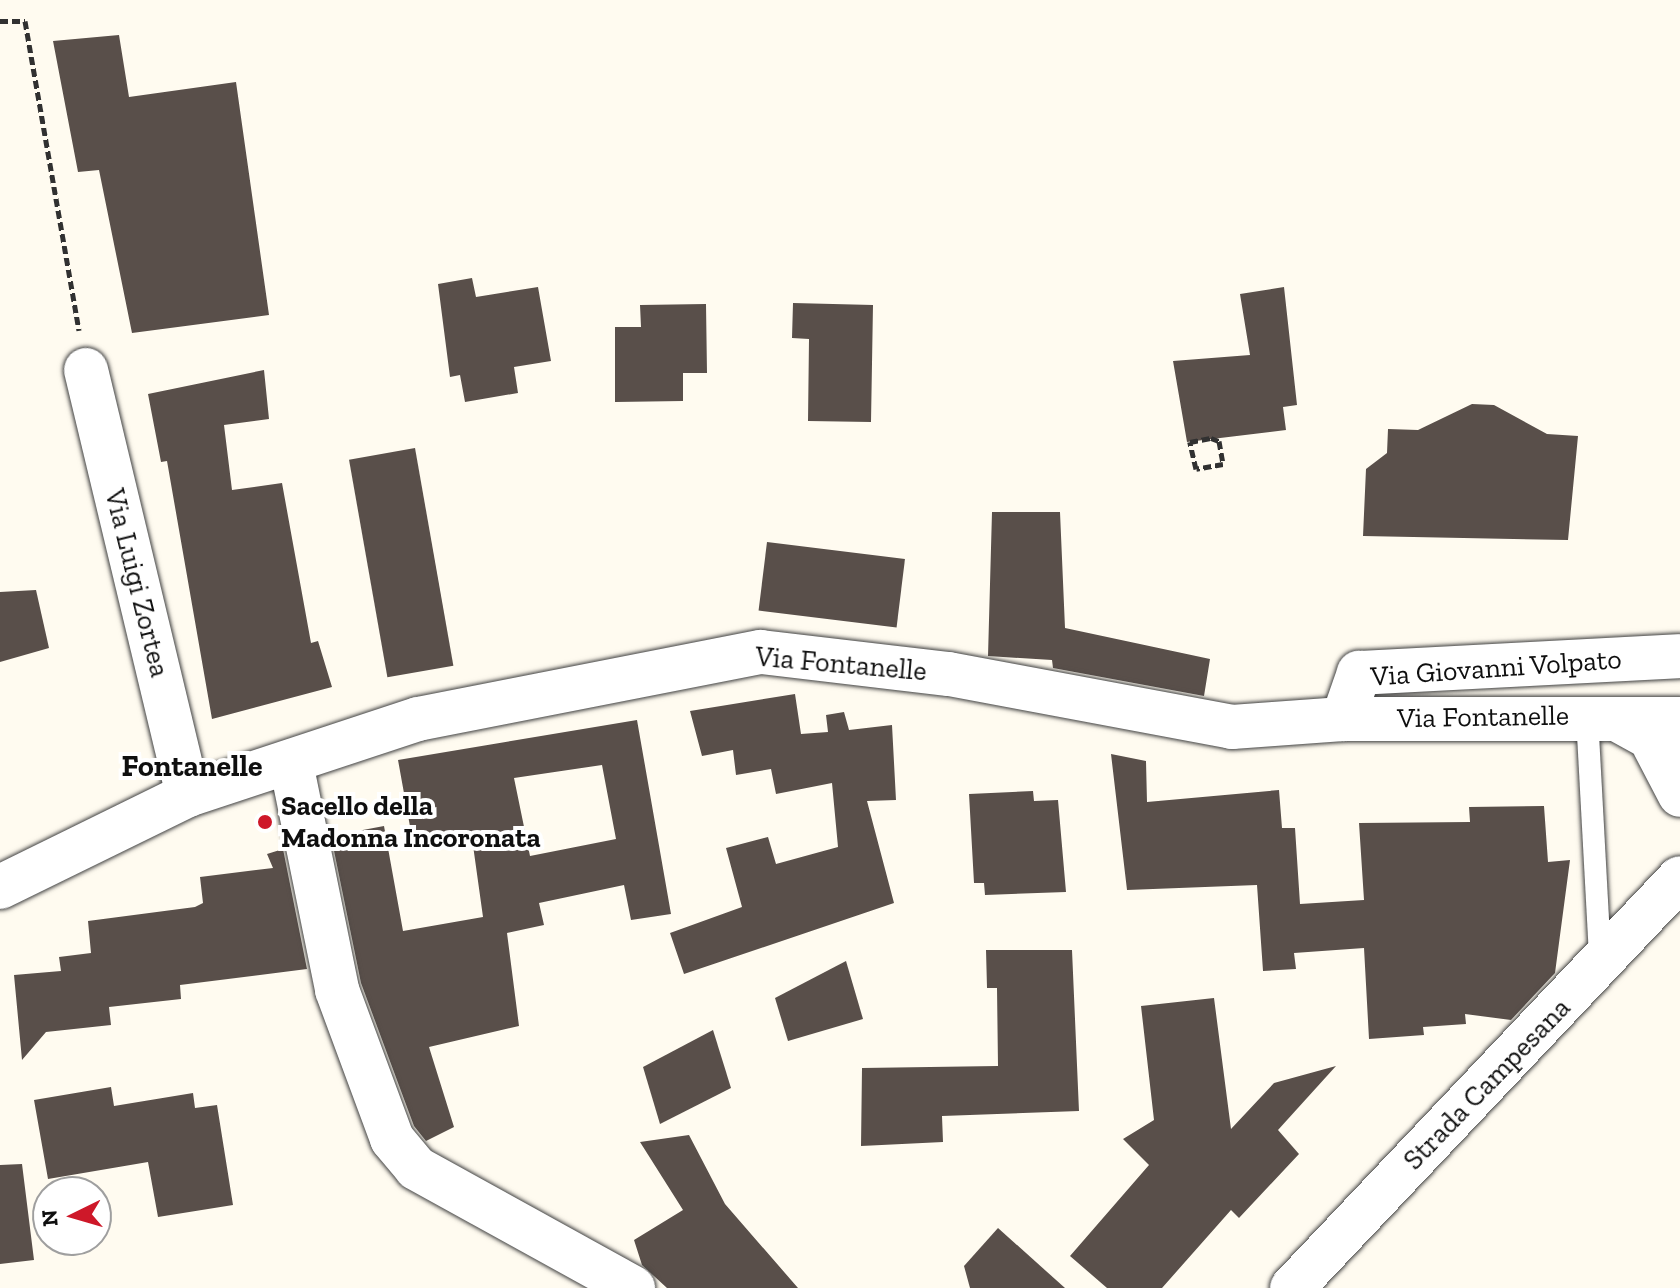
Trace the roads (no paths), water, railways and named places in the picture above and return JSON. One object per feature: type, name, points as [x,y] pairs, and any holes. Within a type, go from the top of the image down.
[{"type":"street","name":"Via Luigi Zortea","points":[[86,370],[188,795]]},
{"type":"street","name":"Via Fontanelle","points":[[0,887],[188,795],[418,719],[761,652],[949,674],[1232,727],[1343,719],[1644,731]]},
{"type":"street","name":"Via Giovanni Volpato","points":[[1343,719],[1359,673],[1680,656]]},
{"type":"street","points":[[1644,731],[1680,795]]},
{"type":"street","points":[[291,763],[337,990],[392,1139],[416,1168],[633,1288]]},
{"type":"street","name":"Strada Campesana","points":[[1292,1288],[1680,878]]},
{"type":"lane","points":[[1600,965],[1644,731]]},
{"type":"place","name":"Sacello della Madonna Incoronata","points":[[265,822]]},
{"type":"district","name":"Fontanelle","points":[[192,766]]}]
